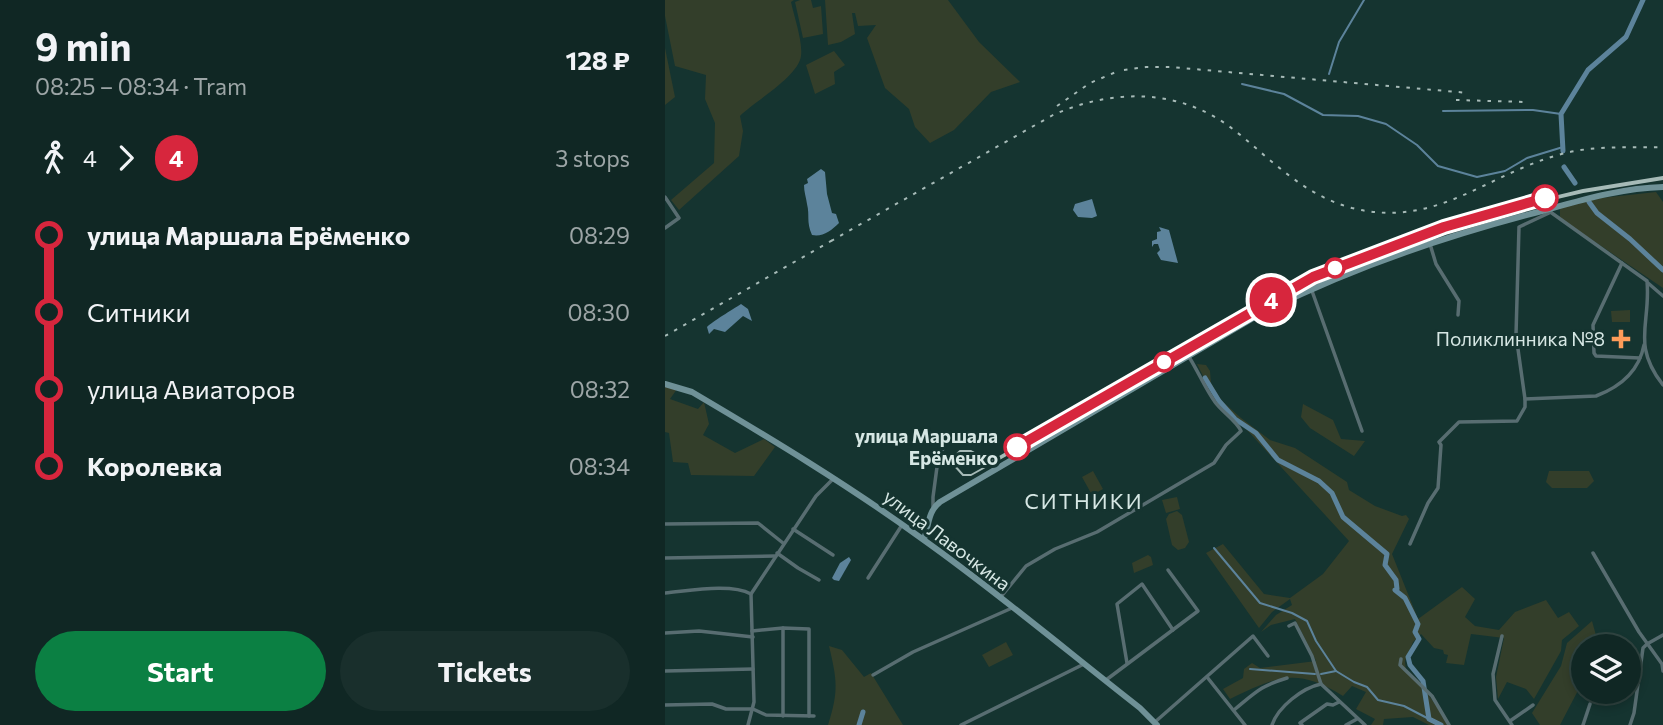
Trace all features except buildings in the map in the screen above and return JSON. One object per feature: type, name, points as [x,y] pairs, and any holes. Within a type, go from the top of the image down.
[{"type":"main road","points":[[924,539],[933,507],[1048,442],[1260,314],[1311,289],[1430,244],[1633,188],[1663,187]]},
{"type":"main road","name":"улица Лавочкина","points":[[665,384],[692,392],[924,539],[1105,680],[1156,724]]},
{"type":"street","points":[[665,197],[679,218],[665,228]]},
{"type":"street","points":[[1410,544],[1427,503],[1438,488],[1439,442],[1459,422],[1517,421],[1525,407],[1516,335],[1519,227],[1549,211],[1647,281],[1663,296]]},
{"type":"street","points":[[1430,244],[1436,264],[1459,301],[1458,316]]},
{"type":"street","points":[[1622,263],[1593,325],[1594,354],[1640,358]]},
{"type":"street","points":[[1525,399],[1596,396],[1618,386],[1640,358],[1644,344],[1647,281]]},
{"type":"street","points":[[1311,289],[1362,431]]},
{"type":"street","points":[[1644,344],[1654,372],[1663,384]]},
{"type":"street","points":[[1000,598],[1026,566],[1054,549],[1115,521],[1214,463],[1226,445],[1238,436],[1241,431],[1239,426],[1227,417],[1214,400],[1189,357]]},
{"type":"street","points":[[933,507],[939,452],[943,449]]},
{"type":"street","points":[[748,725],[753,709],[751,594],[816,496],[833,479]]},
{"type":"street","points":[[665,524],[758,523],[783,544]]},
{"type":"street","points":[[868,578],[902,524]]},
{"type":"street","points":[[793,529],[833,555]]},
{"type":"street","points":[[1593,553],[1647,644],[1662,664],[1663,671]]},
{"type":"street","points":[[665,558],[776,554],[820,580]]},
{"type":"street","points":[[1105,680],[1198,611],[1168,570]]},
{"type":"street","points":[[1127,663],[1117,604],[1142,583],[1173,630]]},
{"type":"street","points":[[665,593],[729,589],[744,590],[751,594]]},
{"type":"street","points":[[873,675],[913,652],[1012,608]]},
{"type":"street","points":[[1289,626],[1295,623],[1321,684],[1365,725]]},
{"type":"street","points":[[783,628],[783,716]]},
{"type":"street","points":[[665,705],[712,704],[726,709],[753,709],[766,715],[812,716],[809,629],[752,631]]},
{"type":"street","points":[[665,633],[699,631],[753,637]]},
{"type":"street","points":[[1501,635],[1493,674],[1495,700],[1511,723],[1532,705]]},
{"type":"street","points":[[1630,725],[1643,648],[1663,635]]},
{"type":"street","points":[[1156,724],[1253,636],[1268,656]]},
{"type":"street","points":[[1401,659],[1400,666],[1424,689],[1449,725]]},
{"type":"street","points":[[961,725],[1084,664]]},
{"type":"street","points":[[665,671],[753,669]]},
{"type":"street","points":[[1207,677],[1245,725]]},
{"type":"street","points":[[1234,710],[1261,687],[1287,678]]},
{"type":"street","points":[[1272,725],[1275,716],[1286,705],[1308,689],[1321,684]]},
{"type":"street","points":[[1302,725],[1300,723],[1304,719],[1327,704],[1339,702]]},
{"type":"street","points":[[1583,725],[1590,704]]},
{"type":"street","points":[[1346,725],[1357,719]]},
{"type":"green space","points":[[665,0],[794,0],[791,2],[801,50],[798,64],[792,72],[740,116],[743,131],[739,156],[679,210],[671,200],[714,163],[715,123],[705,99],[706,75],[675,66],[665,16]]},
{"type":"green space","points":[[811,0],[813,8],[821,6],[823,34],[803,38],[795,2]]},
{"type":"green space","points":[[825,0],[948,0],[979,42],[1020,82],[991,92],[954,130],[930,143],[915,127],[909,109],[885,88],[867,38],[876,25],[858,26],[855,13],[852,13],[855,34],[841,42],[828,45]]},
{"type":"green space","points":[[665,48],[675,97],[665,105]]},
{"type":"green space","points":[[834,51],[845,65],[834,72],[835,84],[815,94],[806,65]]},
{"type":"green space","points":[[1656,192],[1663,202],[1663,288],[1560,218],[1560,208],[1601,198]]},
{"type":"green space","points":[[1630,310],[1630,322],[1612,322],[1611,311]]},
{"type":"green space","points":[[1197,364],[1206,365],[1210,371],[1211,383],[1222,401],[1270,440],[1295,448],[1347,482],[1349,490],[1375,506],[1406,515],[1409,519],[1392,554],[1418,619],[1462,587],[1475,599],[1465,617],[1475,626],[1499,630],[1515,612],[1546,600],[1558,618],[1569,612],[1579,626],[1562,640],[1561,651],[1534,699],[1526,689],[1507,682],[1498,699],[1496,677],[1504,638],[1471,634],[1464,665],[1446,663],[1448,655],[1444,654],[1443,650],[1434,648],[1421,634],[1413,642],[1405,661],[1406,671],[1424,688],[1449,725],[1429,725],[1413,717],[1384,719],[1383,725],[1371,725],[1375,719],[1356,709],[1366,692],[1352,686],[1343,696],[1313,681],[1299,678],[1274,680],[1230,699],[1223,689],[1243,678],[1244,669],[1252,663],[1260,668],[1316,661],[1295,619],[1271,625],[1261,632],[1276,615],[1292,605],[1290,599],[1272,612],[1259,628],[1206,553],[1223,544],[1264,594],[1290,598],[1323,574],[1349,541],[1247,430],[1226,414],[1214,398]]},
{"type":"green space","points":[[665,386],[677,389],[670,399],[698,409],[704,402],[709,424],[703,435],[735,453],[764,439],[775,447],[754,476],[691,475],[688,463],[673,462],[669,433],[665,432]]},
{"type":"green space","points":[[1303,404],[1333,420],[1341,439],[1365,441],[1354,456],[1310,428],[1301,417]]},
{"type":"green space","points":[[1093,471],[1103,489],[1092,495],[1082,477]]},
{"type":"green space","points":[[1549,471],[1589,471],[1594,481],[1587,488],[1552,488],[1546,482]]},
{"type":"green space","points":[[1177,497],[1180,509],[1166,513],[1162,500]]},
{"type":"green space","points":[[1177,511],[1182,515],[1189,542],[1185,548],[1178,550],[1172,545],[1166,519],[1169,514]]},
{"type":"green space","points":[[1148,555],[1153,565],[1134,573],[1132,563]]},
{"type":"green space","points":[[1592,621],[1596,634],[1577,634]]},
{"type":"green space","points":[[1571,639],[1571,704],[1560,725],[1540,725],[1532,713],[1561,666],[1567,643]]},
{"type":"green space","points":[[1006,642],[1013,655],[989,667],[982,655]]},
{"type":"green space","points":[[829,646],[842,650],[864,677],[871,673],[903,725],[828,725],[836,686]]},
{"type":"water","points":[[821,169],[825,172],[832,213],[836,214],[839,223],[827,233],[812,235],[804,185],[808,183],[807,179]]},
{"type":"water","points":[[1092,199],[1097,216],[1078,217],[1073,210],[1075,204]]},
{"type":"water","points":[[1159,227],[1169,230],[1178,263],[1161,260],[1157,253],[1160,250],[1158,244],[1152,247],[1152,241],[1157,239],[1157,232],[1161,231]]},
{"type":"water","points":[[741,304],[748,309],[752,321],[743,316],[725,332],[714,329],[709,334],[707,327]]},
{"type":"water","points":[[849,557],[851,560],[839,581],[834,580],[832,578],[840,563]]},
{"type":"waterway","points":[[1329,74],[1339,42],[1364,0]]},
{"type":"waterway","points":[[1563,151],[1561,114],[1588,70],[1626,37],[1643,0]]},
{"type":"waterway","points":[[1242,84],[1284,94],[1323,115],[1358,116],[1386,124],[1417,145],[1438,166],[1477,177],[1505,171],[1527,158],[1563,147]]},
{"type":"waterway","points":[[1443,111],[1533,110],[1561,114]]},
{"type":"waterway","points":[[1564,167],[1575,183]]},
{"type":"waterway","points":[[1589,202],[1597,213],[1663,270]]},
{"type":"waterway","points":[[1205,378],[1219,401],[1235,419],[1256,433],[1278,460],[1319,481],[1332,493],[1343,517],[1387,554],[1385,565],[1396,580],[1395,590],[1405,598],[1418,624],[1415,632],[1419,639],[1408,657],[1410,665],[1423,681],[1429,719],[1441,725]]},
{"type":"waterway","points":[[1214,548],[1260,603],[1292,613],[1307,621],[1316,641],[1336,671],[1367,687],[1378,700],[1404,706],[1429,719]]},
{"type":"waterway","points":[[1250,669],[1315,674]]},
{"type":"waterway","points":[[1321,674],[1336,671]]},
{"type":"waterway","points":[[859,725],[863,712]]},
{"type":"tram line","points":[[1663,177],[1583,190],[1513,207],[1444,227],[1313,277],[994,460],[989,461],[971,451],[960,451],[956,455],[954,465],[963,475],[971,475],[1314,279],[1444,229],[1514,208],[1583,192],[1663,179]]},
{"type":"tram line","name":"4","points":[[1017,447],[1313,277],[1444,227],[1545,198]]},
{"type":"railway","points":[[1124,70],[1170,67],[1469,93]]},
{"type":"railway","points":[[1057,106],[1090,83],[1116,72]]},
{"type":"railway","points":[[831,241],[1053,115],[1099,100],[1123,97],[1146,97],[1192,106],[1234,130],[1318,195],[1352,208],[1382,213],[1409,212],[1434,206],[1558,155],[1610,148],[1663,147]]},
{"type":"railway","points":[[1456,100],[1526,102]]},
{"type":"railway","points":[[665,336],[838,237]]},
{"type":"place","name":"Поликлинника №8","points":[[1621,339]]},
{"type":"place","name":"улица Маршала Ерёменко","points":[[1017,447]]},
{"type":"district","name":"СИТНИКИ","points":[[1084,502]]}]
